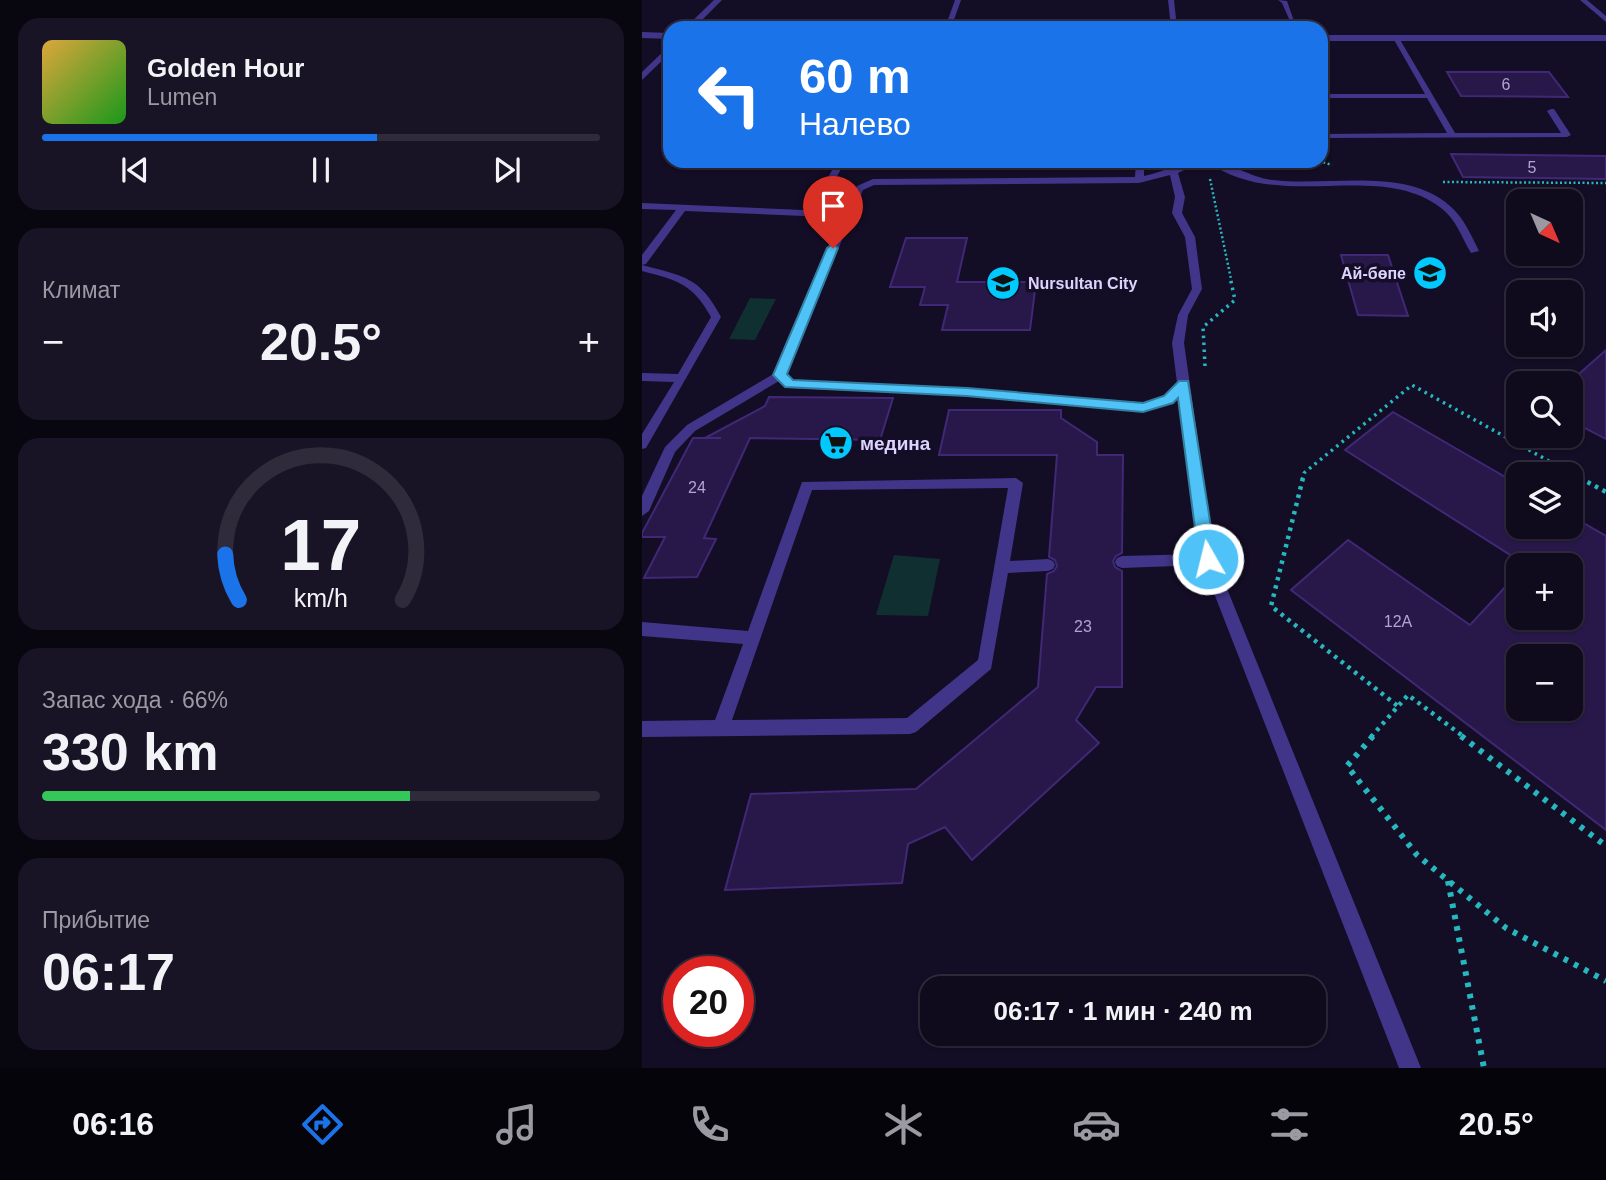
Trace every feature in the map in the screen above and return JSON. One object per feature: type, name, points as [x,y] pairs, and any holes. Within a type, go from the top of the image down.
[{"type":"street","points":[[696,21],[718,0]]},
{"type":"street","points":[[642,35],[663,36]]},
{"type":"street","points":[[1328,38],[1606,38]]},
{"type":"street","points":[[642,77],[663,55]]},
{"type":"lane","points":[[950,21],[958,0]]},
{"type":"lane","points":[[1171,0],[1173,21]]},
{"type":"lane","points":[[1281,0],[1285,2],[1292,20]]},
{"type":"lane","points":[[1584,0],[1606,20]]},
{"type":"lane","points":[[1396,38],[1452,134]]},
{"type":"lane","points":[[1328,96],[1428,96]]},
{"type":"lane","points":[[1328,136],[1567,135],[1551,111]]},
{"type":"lane","points":[[642,206],[804,213],[817,207],[837,168]]},
{"type":"lane","points":[[1140,168],[1140,180]]},
{"type":"lane","points":[[642,512],[670,450],[691,428],[780,375],[860,188],[873,182],[1140,180],[1182,168]]},
{"type":"lane","points":[[1226,168],[1243,176],[1274,183],[1365,185],[1420,192],[1447,207],[1474,251]]},
{"type":"lane","points":[[1173,172],[1180,197],[1177,213],[1190,237],[1197,289],[1183,315],[1178,343],[1208,559],[1410,1068]]},
{"type":"lane","points":[[642,262],[683,207]]},
{"type":"lane","points":[[642,268],[692,282],[707,298],[716,317],[642,445]]},
{"type":"lane","points":[[780,375],[790,384],[967,392],[1143,407],[1169,400],[1183,384]]},
{"type":"lane","points":[[642,377],[682,378]]},
{"type":"lane","points":[[642,729],[910,726],[985,664],[1016,483],[807,485],[721,728]]},
{"type":"lane","points":[[1122,562],[1208,559]]},
{"type":"lane","points":[[1002,567],[1048,565]]},
{"type":"lane","points":[[642,629],[753,638]]},
{"type":"path","points":[[1328,164],[1332,165]]},
{"type":"path","points":[[1205,379],[1203,327],[1235,300],[1209,174]]},
{"type":"path","points":[[1438,182],[1606,183]]},
{"type":"path","points":[[1399,707],[1271,606],[1304,473],[1412,385],[1606,492]]},
{"type":"path","points":[[1606,846],[1408,695],[1347,766],[1417,855],[1506,928],[1606,981]]},
{"type":"path","points":[[1448,880],[1484,1068]]},
{"type":"green space","points":[[750,298],[776,299],[755,340],[729,339]]},
{"type":"green space","points":[[894,555],[940,559],[928,616],[876,615]]},
{"type":"building","points":[[1447,72],[1549,72],[1568,97],[1461,96]]},
{"type":"building","points":[[1451,154],[1606,156],[1606,179],[1463,177]]},
{"type":"building","points":[[906,238],[967,238],[957,282],[1036,282],[1030,330],[942,330],[948,305],[920,305],[925,287],[890,287]]},
{"type":"building","points":[[1341,255],[1388,255],[1408,316],[1358,315]]},
{"type":"building","points":[[1606,350],[1606,439],[1583,427],[1582,371]]},
{"type":"building","points":[[769,397],[893,398],[880,440],[750,438],[704,538],[716,539],[697,577],[644,578],[665,537],[642,537],[642,533],[693,438],[705,438],[765,406]]},
{"type":"building","points":[[949,410],[1061,410],[1061,418],[1097,442],[1097,455],[1123,455],[1122,553],[1113,561],[1115,567],[1122,571],[1122,687],[1096,687],[1076,720],[1099,743],[972,860],[945,827],[908,844],[902,883],[725,890],[751,794],[916,789],[1038,687],[1047,574],[1057,566],[1055,560],[1049,557],[1057,455],[939,455]]},
{"type":"building","points":[[1393,412],[1506,477],[1506,539],[1583,539],[1583,523],[1606,536],[1606,830],[1291,590],[1348,540],[1470,625],[1506,586],[1506,630],[1583,630],[1583,553],[1507,553],[1345,450]]},
{"type":"place","name":"Ай-бөпе","points":[[1430,273]]},
{"type":"place","name":"Nursultan City","points":[[1003,283]]},
{"type":"place","name":"медина","points":[[836,443]]},
{"type":"route","points":[[833,248],[780,375],[790,384],[967,392],[1143,407],[1169,400],[1183,384],[1208,559]]}]
